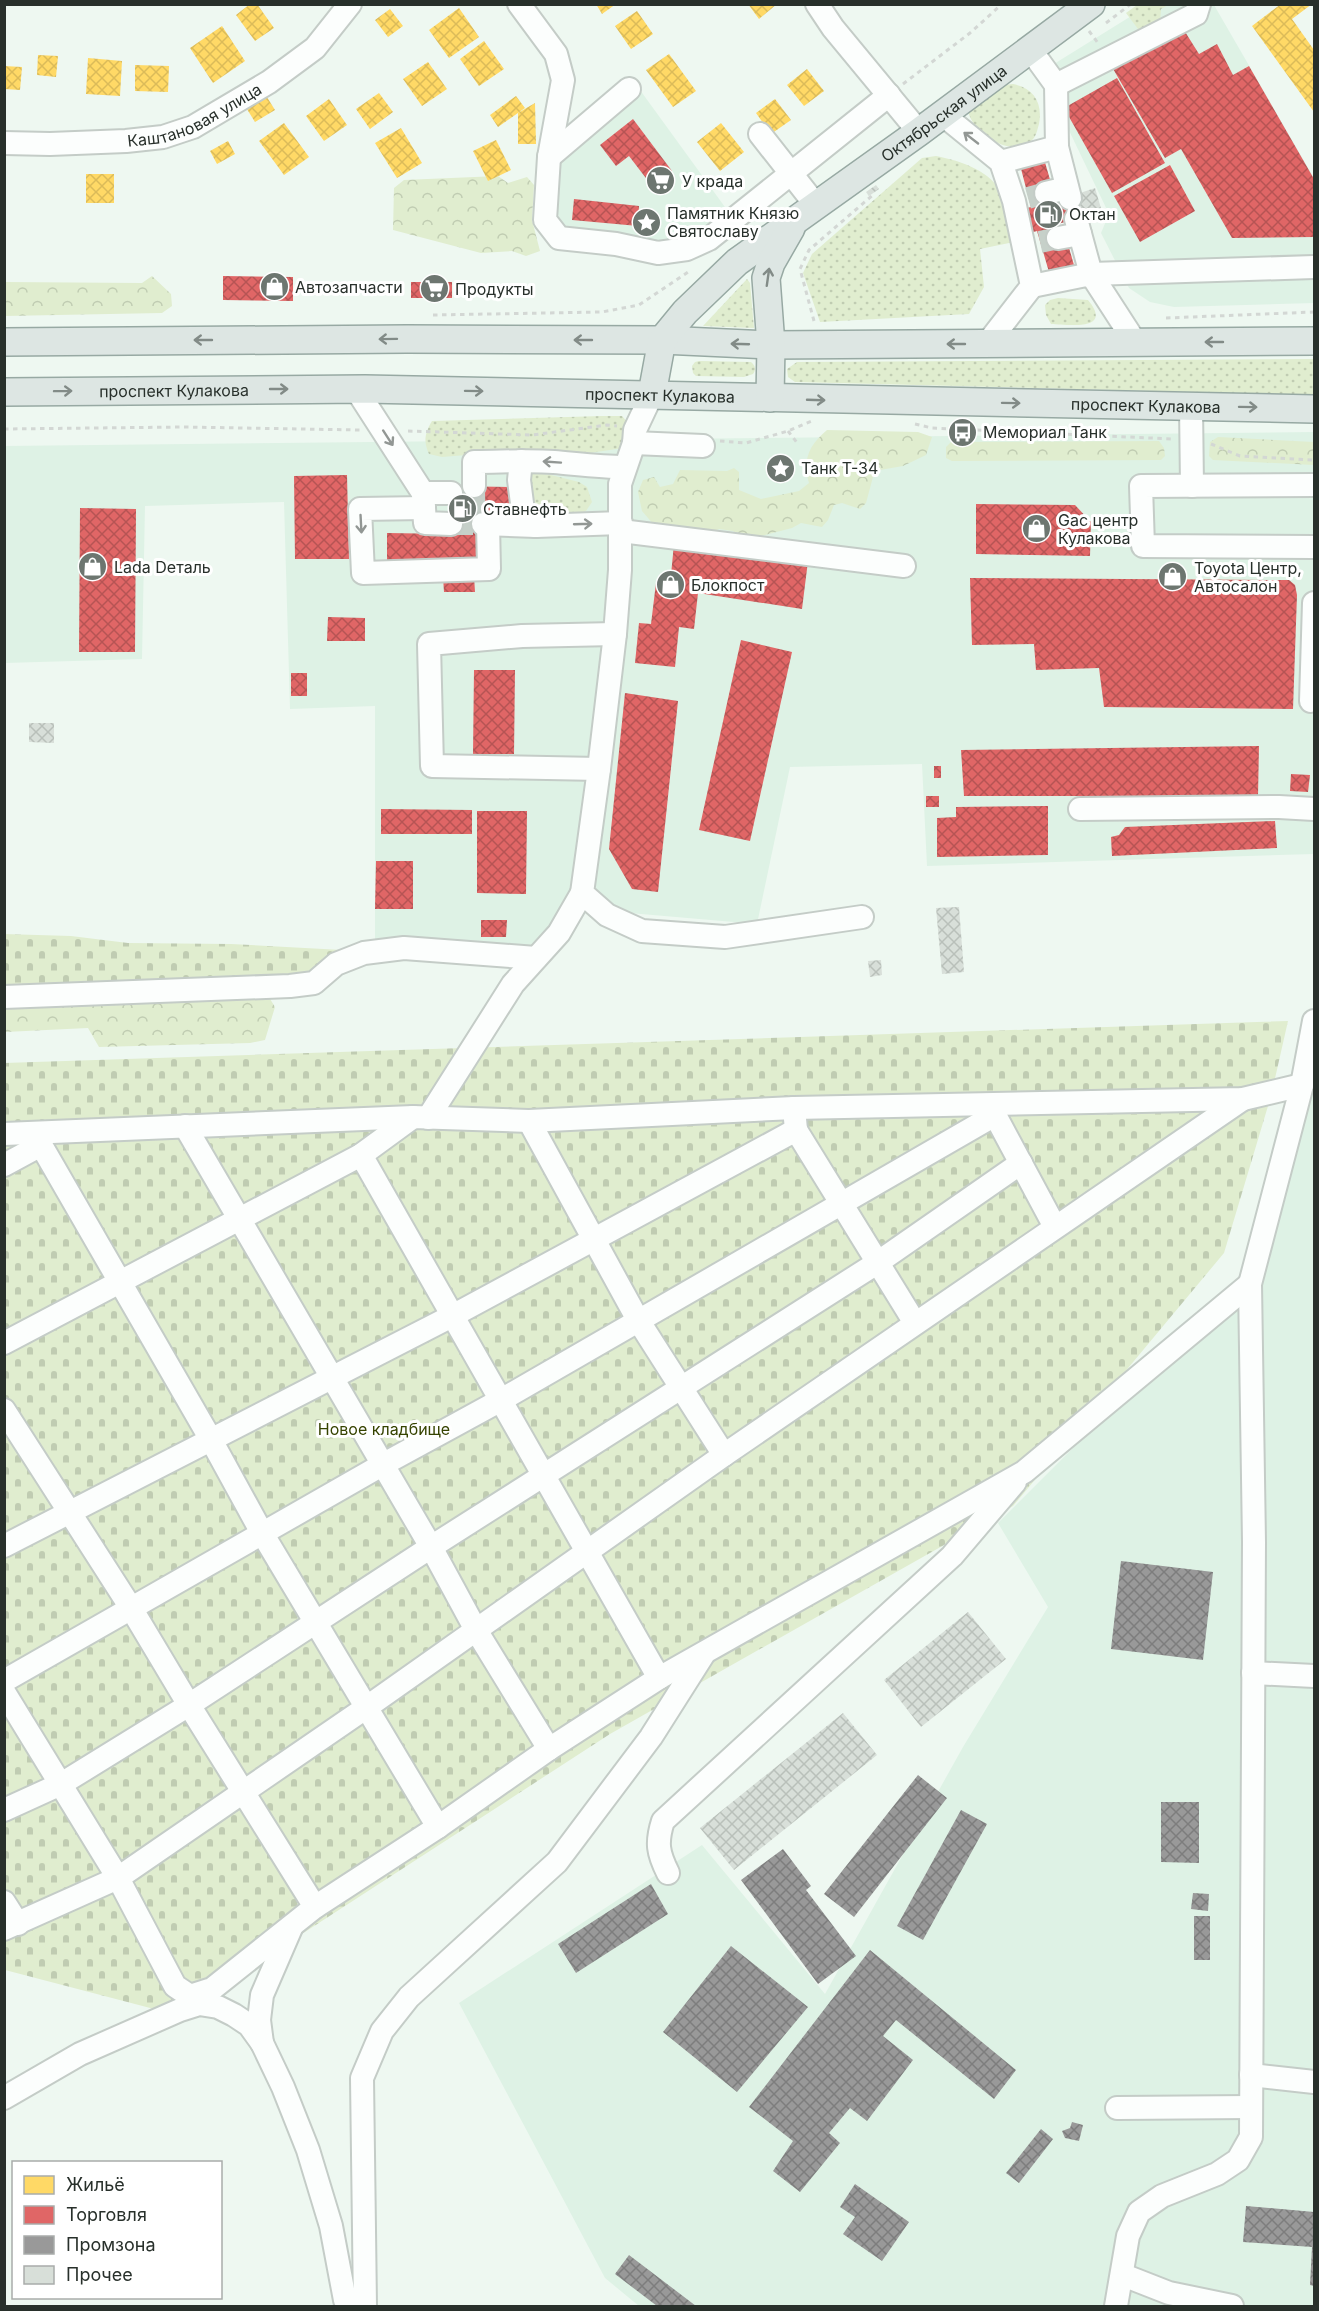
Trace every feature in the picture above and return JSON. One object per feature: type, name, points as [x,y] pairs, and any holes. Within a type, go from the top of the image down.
[{"type":"main road","name":"Октябрьская улица","points":[[652,394],[662,340],[685,312],[737,262],[919,132],[1091,4]]},
{"type":"main road","name":"Октябрьская улица","points":[[770,398],[771,345],[766,278],[771,263],[806,212]]},
{"type":"main road","points":[[613,340],[651,331],[685,312]]},
{"type":"main road","points":[[4,342],[396,339],[662,340],[819,345],[1314,341]]},
{"type":"main road","name":"проспект Кулакова","points":[[4,392],[356,389],[1314,409]]},
{"type":"street","name":"Каштановая улица","points":[[4,143],[126,141],[164,136],[193,127],[269,82],[315,48],[350,4]]},
{"type":"street","points":[[519,4],[556,54],[563,80],[549,157],[545,220],[559,238],[616,244],[658,253],[687,249],[709,239],[889,95]]},
{"type":"street","points":[[817,4],[833,28],[919,132]]},
{"type":"street","points":[[1056,85],[1196,14],[1199,4]]},
{"type":"street","points":[[987,344],[1032,286],[1041,242],[1054,205],[1057,147],[1056,85],[1030,49]]},
{"type":"street","points":[[549,157],[629,89]]},
{"type":"street","points":[[942,114],[1054,205],[1092,274],[1135,342]]},
{"type":"street","points":[[760,134],[791,173],[806,212]]},
{"type":"street","points":[[1001,162],[1057,147]]},
{"type":"street","points":[[1041,242],[1054,205]]},
{"type":"street","points":[[1032,286],[1092,274],[1314,267]]},
{"type":"street","points":[[356,389],[424,500],[425,523],[451,524]]},
{"type":"street","points":[[4,1343],[239,1221],[361,1155],[421,1118],[513,984],[559,933],[582,893],[599,769],[620,570],[620,484],[635,436],[652,394]]},
{"type":"street","points":[[1191,406],[1192,486]]},
{"type":"street","points":[[635,436],[707,443]]},
{"type":"street","points":[[521,461],[519,480],[523,511],[536,526]]},
{"type":"street","points":[[474,486],[474,462],[554,462],[593,467],[625,467]]},
{"type":"street","points":[[1314,485],[1141,486],[1143,546],[1314,547]]},
{"type":"street","points":[[451,493],[424,500],[360,509],[363,573],[489,569],[486,524],[621,527],[904,566]]},
{"type":"street","points":[[1311,701],[1314,603]]},
{"type":"street","points":[[599,769],[432,766],[429,644],[522,636],[615,634]]},
{"type":"street","points":[[1080,809],[1279,807],[1314,809]]},
{"type":"street","points":[[582,893],[607,915],[642,931],[724,937],[862,917]]},
{"type":"street","points":[[4,997],[290,986],[314,983],[336,964],[364,953],[404,948],[536,958]]},
{"type":"street","points":[[1116,2307],[1128,2236],[1139,2212],[1162,2196],[1217,2174],[1238,2160],[1251,2137],[1253,1673],[1250,1284],[1302,1085],[1314,1021]]},
{"type":"street","points":[[4,1134],[39,1139],[185,1126],[421,1118],[530,1121],[795,1119],[1244,1099],[1302,1085]]},
{"type":"street","points":[[4,1902],[11,1927],[118,1878],[367,1707],[724,1455],[1244,1099]]},
{"type":"street","points":[[993,1110],[1054,1227]]},
{"type":"street","points":[[4,1682],[842,1204],[993,1110]]},
{"type":"street","points":[[795,1119],[842,1204],[915,1323]]},
{"type":"street","points":[[4,1546],[453,1315],[593,1238],[795,1119]]},
{"type":"street","points":[[530,1121],[638,1320],[724,1455]]},
{"type":"street","points":[[185,1126],[431,1547],[476,1630],[549,1749]]},
{"type":"street","points":[[4,1165],[39,1139]]},
{"type":"street","points":[[39,1139],[262,1533],[438,1827]]},
{"type":"street","points":[[361,1155],[659,1678]]},
{"type":"street","points":[[4,1810],[61,1784],[189,1705],[431,1547],[878,1263],[1021,1163]]},
{"type":"street","points":[[668,1873],[661,1859],[657,1839],[663,1821],[952,1556],[1024,1472],[1250,1284]]},
{"type":"street","points":[[4,1410],[131,1608],[315,1907]]},
{"type":"street","points":[[190,1996],[212,1989],[315,1907],[438,1827],[549,1749],[659,1678],[1024,1472]]},
{"type":"street","points":[[355,2303],[362,2078],[382,2031],[409,1996],[557,1862],[651,1737],[705,1652]]},
{"type":"street","points":[[1253,1673],[1314,1676]]},
{"type":"street","points":[[4,1692],[118,1878],[175,1986],[190,1996],[234,2015],[249,2025],[262,2043],[283,2087],[308,2150],[355,2303]]},
{"type":"street","points":[[262,2043],[259,2020],[262,1995],[292,1926]]},
{"type":"street","points":[[4,2098],[80,2054],[171,2014],[199,2004],[218,2007]]},
{"type":"street","points":[[1251,2075],[1314,2082]]},
{"type":"street","points":[[1117,2108],[1251,2107]]},
{"type":"street","points":[[1122,2275],[1169,2293],[1232,2307]]},
{"type":"path","points":[[889,95],[970,33],[1002,4]]},
{"type":"path","points":[[1091,33],[1131,4]]},
{"type":"path","points":[[819,345],[800,269],[809,250],[881,187]]},
{"type":"path","points":[[426,315],[602,312],[639,305],[699,263]]},
{"type":"path","points":[[602,312],[613,340]]},
{"type":"path","points":[[605,393],[607,425]]},
{"type":"path","points":[[707,443],[746,443],[788,431],[820,418],[822,400]]},
{"type":"path","points":[[912,424],[932,428],[1205,442],[1240,456],[1314,460]]},
{"type":"path","points":[[4,429],[184,427],[532,435],[607,425],[635,436]]},
{"type":"path","points":[[788,431],[798,444]]},
{"type":"shaded area","points":[[1149,5],[1214,5],[1314,178],[1314,303],[1174,307],[1150,302],[1129,288],[1101,233],[1109,214],[1041,72]]},
{"type":"shaded area","points":[[632,79],[730,214],[699,233],[666,245],[563,230],[553,198],[559,152]]},
{"type":"shaded area","points":[[1314,432],[1314,854],[927,866],[922,764],[790,767],[757,924],[618,912],[570,896],[555,928],[534,949],[375,945],[375,706],[290,709],[284,502],[145,506],[142,659],[5,663],[4,446]]},
{"type":"shaded area","points":[[1314,1069],[1314,2306],[639,2306],[605,2278],[459,2003],[702,1845],[825,1994],[963,1747],[1048,1607],[998,1523],[1261,1260]]},
{"type":"green space","points":[[1137,5],[1168,5],[1161,9],[1160,24],[1141,33],[1126,13]]},
{"type":"green space","points":[[1013,84],[1032,93],[1038,103],[1040,116],[1033,139],[1022,146],[1013,147],[1003,145],[985,135],[971,120],[968,111],[1004,85]]},
{"type":"green space","points":[[936,156],[975,168],[991,179],[1003,195],[1009,212],[1014,242],[980,249],[984,287],[969,314],[820,322],[803,273],[812,254],[922,158]]},
{"type":"green space","points":[[498,176],[508,183],[527,177],[534,185],[532,220],[540,251],[526,256],[512,251],[481,253],[393,230],[394,188],[404,180]]},
{"type":"green space","points":[[152,276],[171,294],[172,306],[162,313],[5,316],[5,282],[142,283]]},
{"type":"green space","points":[[747,279],[750,283],[754,328],[703,326]]},
{"type":"green space","points":[[1058,298],[1088,300],[1095,310],[1096,317],[1086,324],[1051,324],[1046,315],[1045,305],[1050,300]]},
{"type":"green space","points":[[1314,359],[1314,395],[795,382],[788,377],[787,369],[797,362]]},
{"type":"green space","points":[[699,361],[751,362],[755,370],[753,374],[744,377],[696,376],[692,366]]},
{"type":"green space","points":[[622,416],[629,424],[623,448],[583,454],[516,451],[442,457],[429,454],[425,441],[432,421]]},
{"type":"green space","points":[[827,430],[918,432],[932,437],[926,455],[903,466],[880,470],[873,477],[866,503],[860,509],[842,503],[834,505],[828,520],[822,527],[801,523],[792,528],[745,540],[733,531],[719,529],[708,534],[654,525],[642,511],[638,492],[643,480],[654,477],[660,487],[673,484],[680,470],[727,471],[734,468],[739,472],[739,490],[761,499],[799,491],[809,483],[806,467],[812,447]]},
{"type":"green space","points":[[1218,437],[1314,442],[1314,465],[1213,460],[1209,456],[1210,442]]},
{"type":"green space","points":[[1159,441],[1164,448],[1165,456],[1161,460],[952,461],[946,458],[946,447],[951,442]]},
{"type":"green space","points":[[530,472],[579,482],[587,487],[592,502],[586,511],[576,516],[542,516],[533,509],[526,497]]},
{"type":"green space","points":[[4,934],[71,936],[128,943],[231,944],[342,950],[306,993],[5,1005]]},
{"type":"green space","points":[[264,989],[275,1007],[265,1040],[250,1043],[99,1047],[88,1028],[5,1032],[5,1007]]},
{"type":"green space","name":"Новое кладбище","points":[[1288,1021],[1271,1096],[1224,1253],[1013,1506],[610,1734],[177,2015],[5,1970],[4,1063]]},
{"type":"building: Жильё","points":[[250,4],[257,4],[274,28],[255,41],[236,15]]},
{"type":"building: Жильё","points":[[596,4],[616,4],[602,14]]},
{"type":"building: Жильё","points":[[748,4],[777,4],[759,19]]},
{"type":"building: Жильё","points":[[1281,4],[1312,4],[1292,19],[1314,50],[1314,112],[1252,26]]},
{"type":"building: Жильё","points":[[459,8],[479,37],[449,58],[429,30]]},
{"type":"building: Жильё","points":[[390,9],[403,26],[388,37],[375,20]]},
{"type":"building: Жильё","points":[[637,11],[653,34],[631,49],[615,26]]},
{"type":"building: Жильё","points":[[222,26],[245,61],[213,83],[190,48]]},
{"type":"building: Жильё","points":[[484,41],[504,69],[479,86],[460,59]]},
{"type":"building: Жильё","points":[[669,54],[696,91],[673,107],[646,70]]},
{"type":"building: Жильё","points":[[38,55],[58,56],[56,77],[37,75]]},
{"type":"building: Жильё","points":[[88,58],[122,61],[120,96],[86,94]]},
{"type":"building: Жильё","points":[[428,62],[447,89],[422,106],[403,79]]},
{"type":"building: Жильё","points":[[135,65],[169,66],[168,92],[135,91]]},
{"type":"building: Жильё","points":[[4,66],[22,67],[20,90],[4,89]]},
{"type":"building: Жильё","points":[[807,69],[824,91],[804,106],[787,85]]},
{"type":"building: Жильё","points":[[379,93],[393,112],[370,129],[356,109]]},
{"type":"building: Жильё","points":[[265,94],[275,110],[255,122],[245,106]]},
{"type":"building: Жильё","points":[[516,96],[525,108],[498,127],[490,115]]},
{"type":"building: Жильё","points":[[329,99],[347,125],[324,141],[306,116]]},
{"type":"building: Жильё","points":[[775,99],[791,120],[771,134],[756,113]]},
{"type":"building: Жильё","points":[[535,103],[536,144],[518,144],[518,113]]},
{"type":"building: Жильё","points":[[284,123],[309,157],[284,175],[259,141]]},
{"type":"building: Жильё","points":[[721,123],[744,152],[720,171],[697,142]]},
{"type":"building: Жильё","points":[[401,128],[422,163],[397,178],[375,143]]},
{"type":"building: Жильё","points":[[496,140],[511,170],[488,181],[473,151]]},
{"type":"building: Жильё","points":[[228,141],[235,154],[217,164],[210,151]]},
{"type":"building: Жильё","points":[[86,174],[114,174],[114,203],[86,203]]},
{"type":"building: Торговля","points":[[1182,27],[1199,54],[1217,44],[1233,75],[1249,66],[1314,179],[1314,237],[1232,238],[1181,149],[1165,158],[1112,67]]},
{"type":"building: Торговля","points":[[1117,78],[1165,163],[1112,193],[1064,108]]},
{"type":"building: Торговля","points":[[633,119],[672,171],[652,186],[629,156],[616,166],[600,145]]},
{"type":"building: Торговля","points":[[1044,159],[1051,183],[1044,185],[1049,204],[1074,197],[1080,218],[1054,225],[1059,244],[1067,241],[1074,265],[1049,272],[1037,231],[1030,233],[1023,209],[1031,207],[1020,165]]},
{"type":"building: Торговля","points":[[1170,165],[1195,211],[1140,242],[1114,196]]},
{"type":"building: Торговля","points":[[574,199],[639,206],[638,226],[572,220]]},
{"type":"building: Торговля","points":[[223,276],[293,277],[293,301],[223,300]]},
{"type":"building: Торговля","points":[[411,282],[452,282],[452,298],[411,298]]},
{"type":"building: Торговля","points":[[347,475],[349,559],[295,559],[294,476]]},
{"type":"building: Торговля","points":[[451,486],[517,487],[517,512],[483,512],[483,535],[487,562],[387,562],[387,533],[450,534]]},
{"type":"building: Торговля","points":[[976,504],[1075,505],[1091,522],[1090,556],[976,554]]},
{"type":"building: Торговля","points":[[80,508],[136,509],[135,652],[79,652]]},
{"type":"building: Торговля","points":[[674,544],[808,561],[802,609],[698,593],[694,629],[679,627],[675,667],[635,663],[639,623],[651,624],[656,583],[670,585]]},
{"type":"building: Торговля","points":[[474,576],[475,592],[444,592],[443,577]]},
{"type":"building: Торговля","points":[[970,578],[1289,580],[1295,585],[1297,595],[1293,709],[1104,707],[1099,668],[1036,670],[1034,644],[972,645]]},
{"type":"building: Торговля","points":[[328,617],[365,618],[365,641],[327,641]]},
{"type":"building: Торговля","points":[[741,640],[792,652],[750,841],[699,830]]},
{"type":"building: Торговля","points":[[474,670],[515,670],[514,754],[473,754]]},
{"type":"building: Торговля","points":[[291,673],[307,673],[307,696],[291,696]]},
{"type":"building: Торговля","points":[[625,693],[678,701],[658,892],[632,889],[609,849]]},
{"type":"building: Торговля","points":[[1259,746],[1258,796],[964,796],[961,750]]},
{"type":"building: Торговля","points":[[934,766],[941,766],[941,778],[934,778]]},
{"type":"building: Торговля","points":[[1291,774],[1310,775],[1308,792],[1290,791]]},
{"type":"building: Торговля","points":[[926,796],[939,796],[939,807],[926,807]]},
{"type":"building: Торговля","points":[[1048,806],[1048,855],[937,857],[937,818],[956,817],[956,807]]},
{"type":"building: Торговля","points":[[381,809],[472,810],[472,834],[381,834]]},
{"type":"building: Торговля","points":[[477,811],[527,811],[526,894],[477,893]]},
{"type":"building: Торговля","points":[[1275,821],[1277,848],[1112,856],[1111,837],[1119,835],[1125,827]]},
{"type":"building: Торговля","points":[[376,861],[413,861],[413,909],[375,909]]},
{"type":"building: Торговля","points":[[481,920],[507,920],[506,937],[481,937]]},
{"type":"building: Промзона","points":[[1121,1561],[1213,1572],[1203,1660],[1111,1649]]},
{"type":"building: Промзона","points":[[918,1775],[947,1798],[854,1917],[824,1894]]},
{"type":"building: Промзона","points":[[1161,1802],[1199,1802],[1199,1863],[1161,1862]]},
{"type":"building: Промзона","points":[[961,1810],[987,1824],[923,1940],[897,1926]]},
{"type":"building: Промзона","points":[[783,1849],[811,1886],[806,1890],[856,1956],[818,1984],[741,1880]]},
{"type":"building: Промзона","points":[[651,1884],[668,1914],[576,1973],[558,1944]]},
{"type":"building: Промзона","points":[[1193,1893],[1209,1894],[1208,1911],[1191,1909]]},
{"type":"building: Промзона","points":[[1194,1916],[1210,1916],[1210,1960],[1194,1960]]},
{"type":"building: Промзона","points":[[731,1946],[808,2007],[737,2092],[663,2032]]},
{"type":"building: Промзона","points":[[870,1950],[1016,2070],[994,2099],[896,2020],[883,2036],[913,2060],[867,2121],[850,2108],[829,2133],[840,2143],[800,2192],[773,2171],[793,2141],[749,2107]]},
{"type":"building: Промзона","points":[[1072,2122],[1083,2125],[1079,2141],[1065,2138],[1062,2131],[1070,2128]]},
{"type":"building: Промзона","points":[[1041,2129],[1053,2139],[1019,2183],[1006,2173]]},
{"type":"building: Промзона","points":[[855,2184],[909,2222],[882,2261],[843,2234],[855,2217],[840,2207]]},
{"type":"building: Промзона","points":[[1246,2206],[1314,2212],[1314,2286],[1310,2285],[1312,2247],[1243,2242]]},
{"type":"building: Промзона","points":[[629,2255],[696,2306],[657,2306],[615,2274]]},
{"type":"building: Прочее","points":[[876,185],[879,189],[869,196],[866,192]]},
{"type":"building: Прочее","points":[[1095,188],[1103,215],[1084,220],[1077,194]]},
{"type":"building: Прочее","points":[[29,723],[54,723],[54,743],[29,742]]},
{"type":"building: Прочее","points":[[959,907],[964,972],[942,974],[936,908]]},
{"type":"building: Прочее","points":[[881,960],[882,975],[870,977],[868,961]]},
{"type":"building: Прочее","points":[[968,1612],[1006,1659],[921,1727],[884,1680]]},
{"type":"building: Прочее","points":[[843,1713],[877,1755],[734,1870],[700,1828]]},
{"type":"tunnel","points":[[1028,198],[1046,193]]},
{"type":"tunnel","points":[[1040,242],[1058,238]]},
{"type":"tunnel","points":[[474,492],[475,524]]},
{"type":"tunnel","points":[[451,524],[483,524]]},
{"type":"place","name":"У крада","points":[[661,181]]},
{"type":"place","name":"Октан","points":[[1048,214]]},
{"type":"place","name":"Памятник Князю Святославу","points":[[646,222]]},
{"type":"place","name":"Автозапчасти","points":[[274,287]]},
{"type":"place","name":"Продукты","points":[[434,289]]},
{"type":"place","name":"Мемориал Танк","points":[[962,432]]},
{"type":"place","name":"Танк Т-34","points":[[780,468]]},
{"type":"place","name":"Ставнефть","points":[[462,509]]},
{"type":"place","name":"Gac центр Кулакова","points":[[1037,529]]},
{"type":"place","name":"Lada Dеталь","points":[[93,567]]},
{"type":"place","name":"Toyota Центр, Автосалон","points":[[1173,577]]},
{"type":"place","name":"Блокпост","points":[[670,585]]}]
